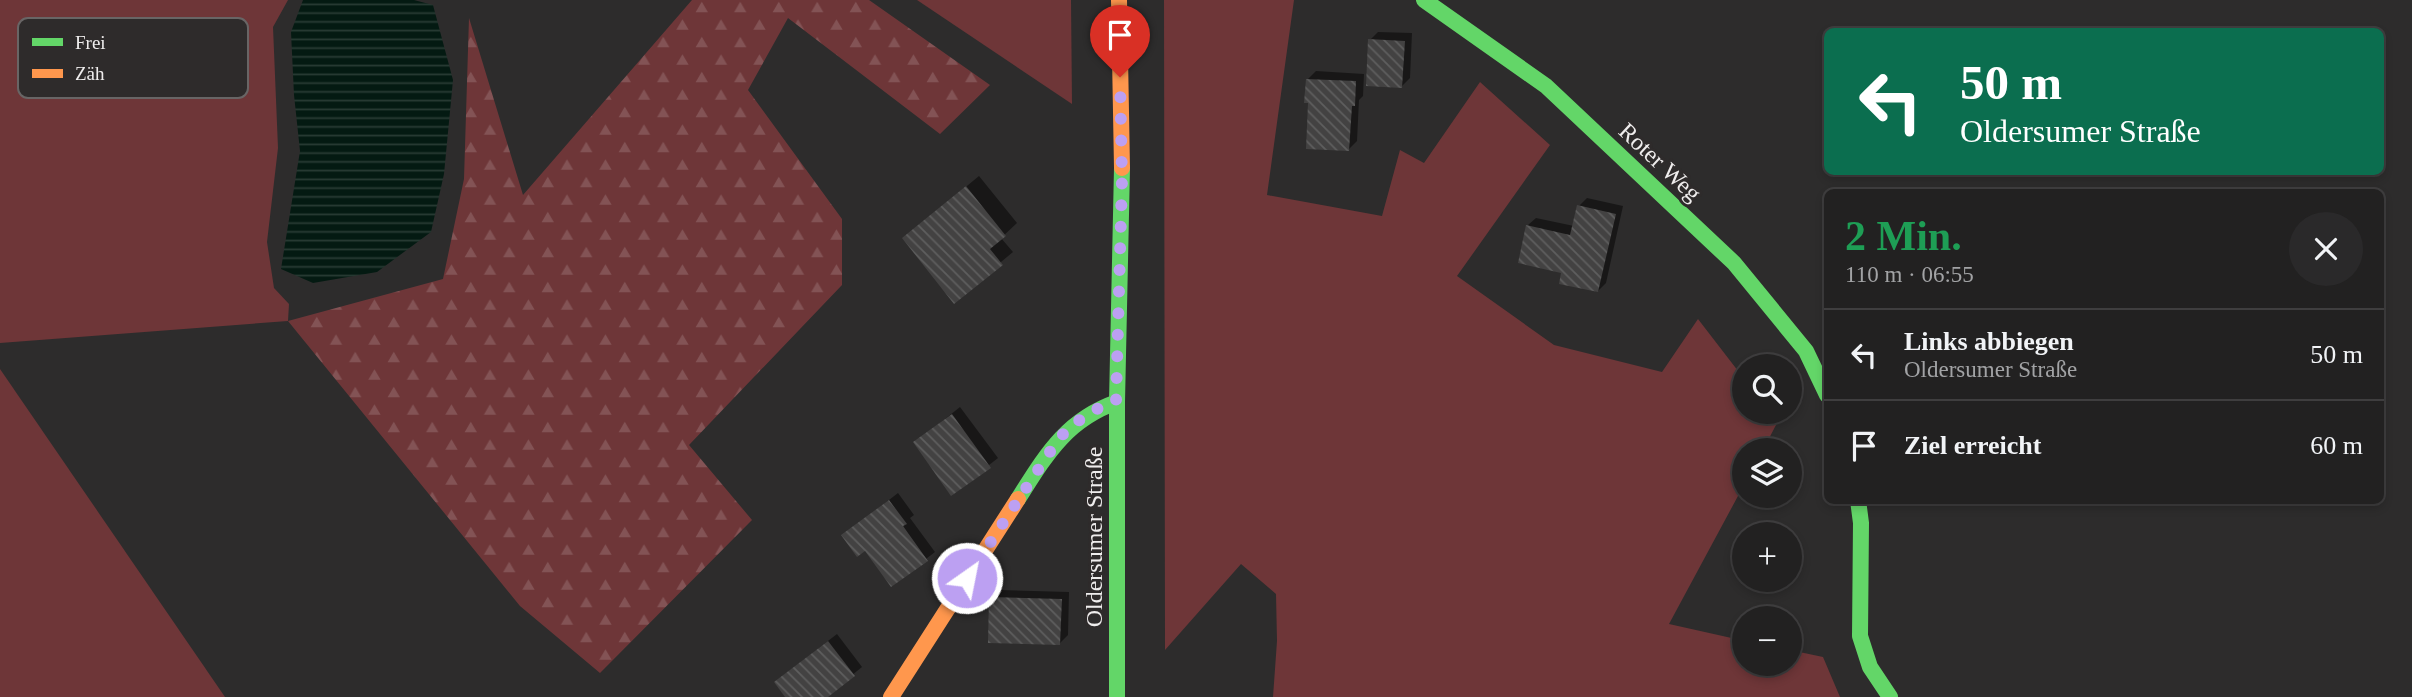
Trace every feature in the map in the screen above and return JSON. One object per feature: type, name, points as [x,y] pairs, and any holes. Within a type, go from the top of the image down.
[{"type":"street","name":"Oldersumer Straße","points":[[1116,697],[1116,401],[1122,180],[1119,0]]},
{"type":"street","name":"Roter Weg","points":[[1424,0],[1546,86],[1734,263],[1806,351],[1824,389]]},
{"type":"street","points":[[891,697],[1046,455],[1076,421],[1095,408],[1116,401]]},
{"type":"street","points":[[1859,504],[1861,523],[1860,636],[1870,667],[1890,697]]},
{"type":"green space","points":[[0,0],[288,0],[273,27],[278,148],[267,242],[274,288],[289,304],[288,321],[0,343]]},
{"type":"green space","points":[[692,0],[869,0],[990,85],[940,134],[788,18],[748,90],[842,219],[842,285],[689,445],[752,520],[600,673],[520,606],[288,321],[443,279],[464,179],[469,18],[523,195]]},
{"type":"green space","points":[[917,0],[1071,0],[1072,104]]},
{"type":"green space","points":[[1164,0],[1294,0],[1267,195],[1382,216],[1400,150],[1424,163],[1480,82],[1550,145],[1457,276],[1554,345],[1662,372],[1698,319],[1732,363],[1732,424],[1776,424],[1769,438],[1732,438],[1732,507],[1669,624],[1732,638],[1732,676],[1802,676],[1802,653],[1823,657],[1840,697],[1273,697],[1277,641],[1276,594],[1241,564],[1165,650]]},
{"type":"green space","points":[[0,369],[225,697],[0,697]]},
{"type":"shaded area","points":[[303,0],[414,0],[433,5],[453,80],[444,174],[431,232],[377,272],[313,283],[281,269],[300,151],[291,32]]},
{"type":"building","points":[[1368,39],[1405,41],[1402,88],[1366,86]]},
{"type":"building","points":[[1306,79],[1356,81],[1349,151],[1306,149]]},
{"type":"building","points":[[966,186],[1006,236],[990,249],[1003,265],[954,304],[902,238]]},
{"type":"building","points":[[1577,205],[1616,214],[1598,292],[1559,284],[1561,273],[1518,263],[1526,225],[1570,235]]},
{"type":"building","points":[[952,414],[991,468],[951,496],[913,442]]},
{"type":"building","points":[[889,500],[907,524],[903,526],[928,561],[891,587],[865,551],[857,557],[841,535]]},
{"type":"building","points":[[989,597],[1062,599],[1060,645],[988,643]]},
{"type":"building","points":[[828,641],[855,676],[828,697],[785,697],[774,682]]},
{"type":"traffic: fast","points":[[1424,0],[1546,86],[1734,263],[1806,351],[1824,389]]},
{"type":"traffic: fast","points":[[1117,697],[1117,402],[1122,168]]},
{"type":"traffic: fast","points":[[1018,499],[1048,454],[1071,429],[1099,410],[1117,402]]},
{"type":"traffic: fast","points":[[1859,504],[1861,523],[1860,636],[1870,667],[1890,697]]},
{"type":"traffic: slow","points":[[1119,0],[1122,168]]},
{"type":"traffic: slow","points":[[891,697],[1018,499]]},
{"type":"route","points":[[967,578],[1059,438],[1076,421],[1095,408],[1116,401],[1122,180],[1120,77]]}]
